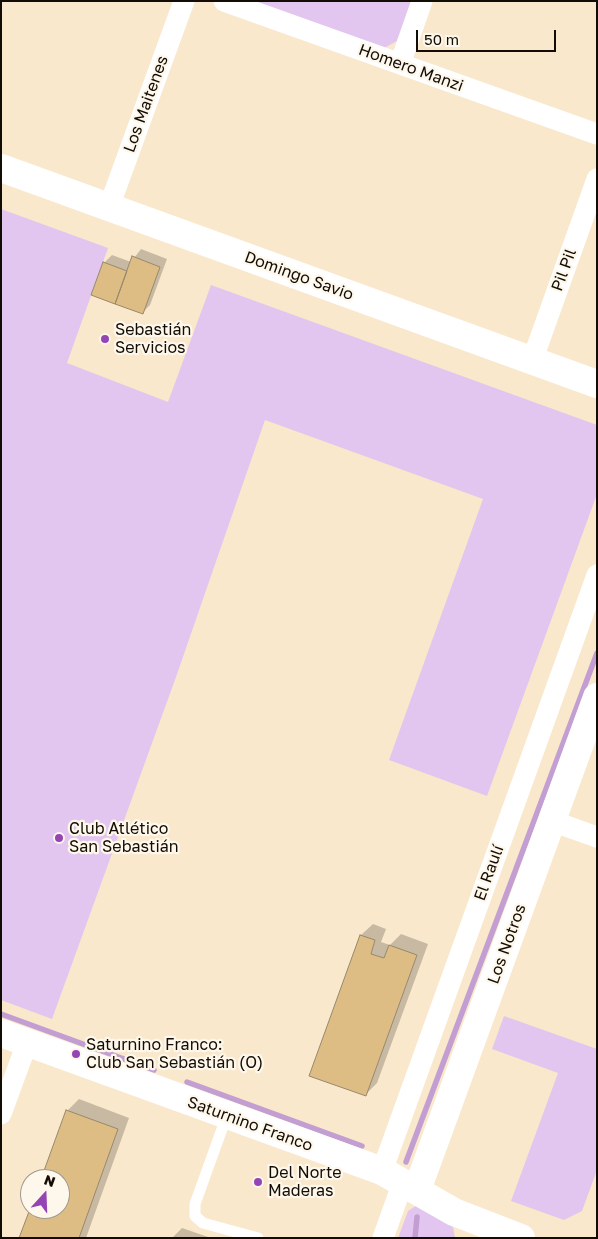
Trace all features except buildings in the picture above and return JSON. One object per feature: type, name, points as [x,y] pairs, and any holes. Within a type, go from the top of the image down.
[{"type":"street","name":"Los Maitenes","points":[[109,207],[184,1]]},
{"type":"street","name":"Homero Manzi","points":[[224,1],[597,134]]},
{"type":"street","points":[[400,64],[422,1]]},
{"type":"street","name":"Domingo Savio","points":[[1,168],[597,384]]},
{"type":"street","name":"Pil Pil","points":[[532,361],[597,179]]},
{"type":"street","name":"El Raulí","points":[[383,1238],[597,576]]},
{"type":"street","name":"Los Notros","points":[[401,1181],[552,821],[597,697]]},
{"type":"street","points":[[552,821],[597,837]]},
{"type":"street","name":"Saturnino Franco","points":[[1,1033],[228,1115],[401,1181],[472,1229],[522,1238]]},
{"type":"street","points":[[1,1114],[27,1043]]},
{"type":"lane","points":[[228,1115],[195,1204],[194,1216],[203,1223],[258,1238]]},
{"type":"shaded area","points":[[249,1],[412,1],[397,41],[384,48]]},
{"type":"shaded area","points":[[1,209],[108,248],[67,363],[168,402],[211,285],[597,425],[597,494],[487,796],[389,760],[483,499],[265,420],[176,677],[52,1019],[1,1000]]},
{"type":"shaded area","points":[[504,1016],[597,1049],[597,1170],[582,1211],[564,1220],[511,1201],[558,1073],[492,1049]]},
{"type":"shaded area","points":[[417,1205],[453,1227],[455,1238],[398,1238],[408,1211]]},
{"type":"waterway","points":[[406,1162],[597,653]]},
{"type":"waterway","points":[[1,1014],[154,1070]]},
{"type":"waterway","points":[[187,1082],[362,1146]]},
{"type":"waterway","points":[[415,1238],[417,1217]]},
{"type":"place","name":"Sebastián Servicios","points":[[105,339]]},
{"type":"place","name":"Club Atlético San Sebastián","points":[[59,838]]},
{"type":"place","name":"Saturnino Franco: Club San Sebastián (O)","points":[[76,1054]]},
{"type":"place","name":"Del Norte Maderas","points":[[258,1182]]}]
